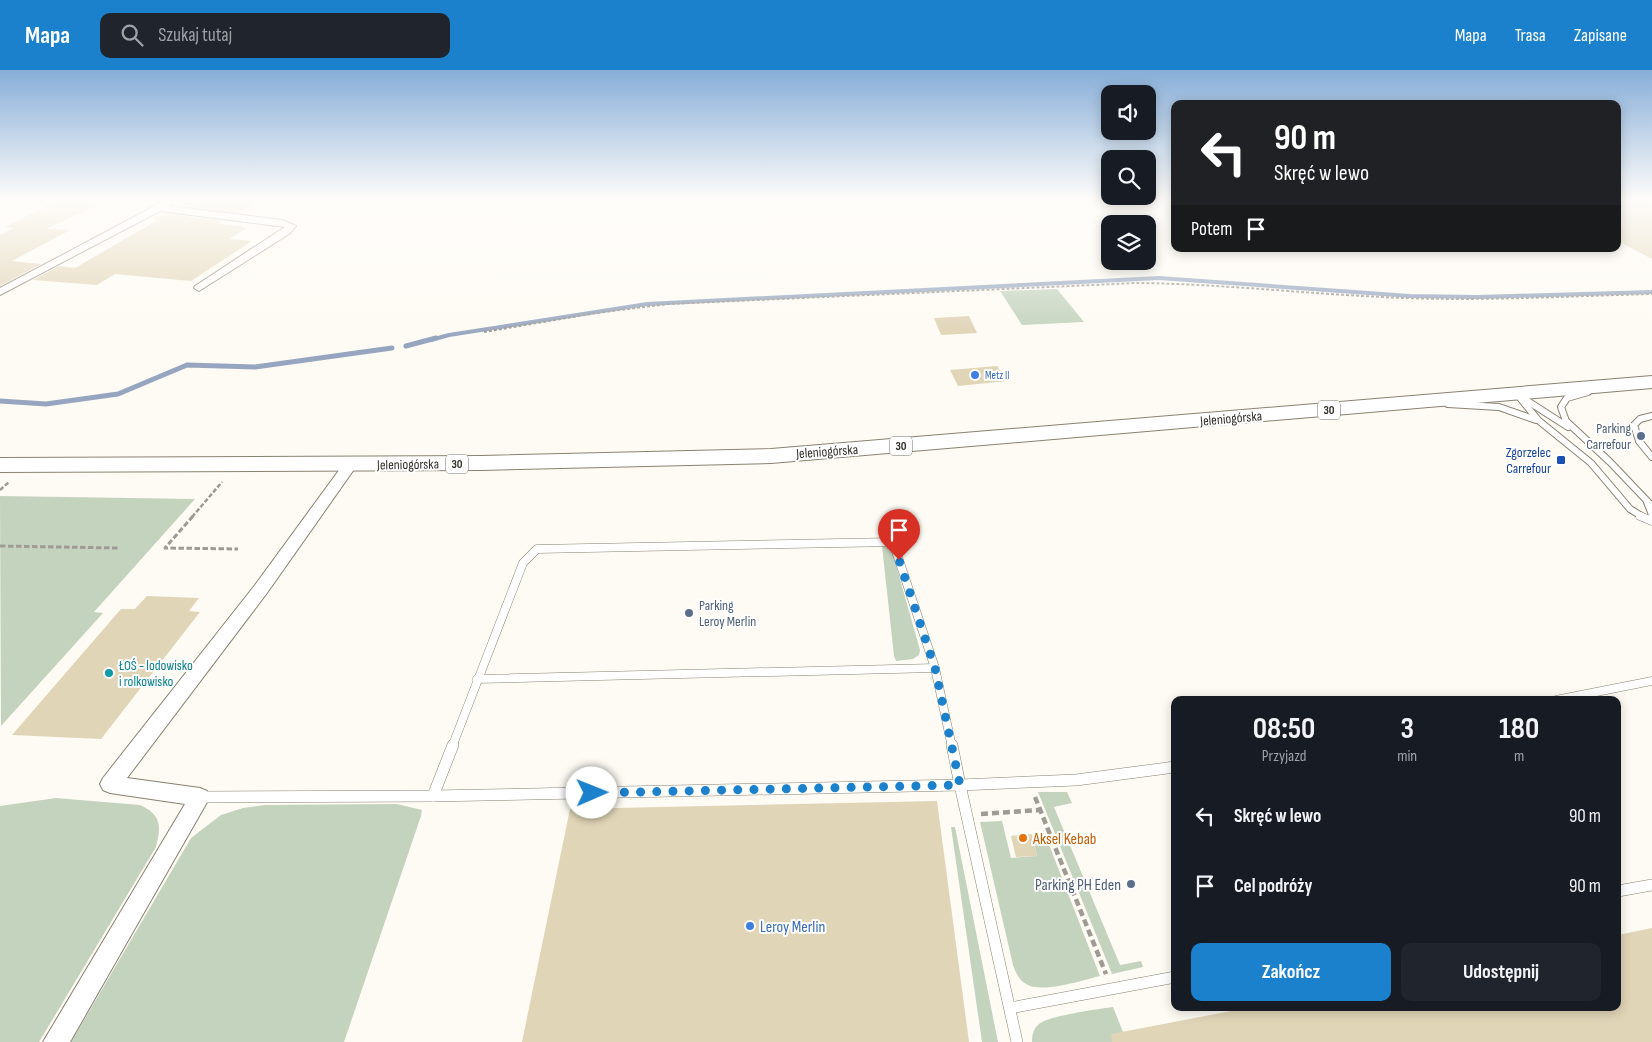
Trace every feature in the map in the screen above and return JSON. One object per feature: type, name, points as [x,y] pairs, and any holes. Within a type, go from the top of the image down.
[{"type":"main road","name":"Jeleniogórska","points":[[0,465],[350,465],[632,462],[771,456],[1652,382]]},
{"type":"street","points":[[0,292],[86,246]]},
{"type":"street","points":[[199,288],[264,246]]},
{"type":"street","points":[[56,1042],[200,797],[110,784],[262,589],[350,465]]},
{"type":"lane","points":[[1619,385],[1568,398],[1561,408],[1562,413],[1566,421],[1610,462],[1649,504],[1652,515]]},
{"type":"lane","points":[[1517,394],[1579,434]]},
{"type":"lane","points":[[1517,394],[1538,420],[1591,463],[1630,510],[1652,521]]},
{"type":"lane","points":[[1421,402],[1499,407],[1538,420]]},
{"type":"lane","points":[[1652,416],[1640,419],[1634,425],[1639,441],[1652,458]]},
{"type":"lane","points":[[433,796],[523,563],[537,549],[893,542],[935,668],[1017,1042]]},
{"type":"lane","points":[[477,680],[935,668]]},
{"type":"lane","points":[[1576,696],[1652,681]]},
{"type":"lane","points":[[200,797],[433,796],[960,785],[1076,780],[1171,768]]},
{"type":"lane","points":[[1621,891],[1652,885]]},
{"type":"lane","points":[[1010,1008],[1171,979]]},
{"type":"path","points":[[484,332],[668,304],[1137,283],[1177,283],[1403,298],[1462,300],[1652,294]]},
{"type":"path","points":[[225,478],[165,548],[238,550]]},
{"type":"path","points":[[0,546],[118,548]]},
{"type":"path","points":[[1028,782],[1112,989]]},
{"type":"path","points":[[967,815],[1040,810]]},
{"type":"green space","points":[[1057,289],[1084,322],[1022,325],[1000,291]]},
{"type":"green space","points":[[0,496],[195,499],[94,612],[103,613],[1,726]]},
{"type":"green space","points":[[882,546],[886,546],[892,551],[920,650],[919,655],[913,659],[896,661],[894,656]]},
{"type":"green space","points":[[1038,792],[1067,792],[1072,803],[1054,807],[1120,965],[1141,961],[1143,967],[1112,974]]},
{"type":"green space","points":[[56,798],[140,805],[156,817],[159,828],[158,840],[156,847],[39,1042],[0,1042],[0,806]]},
{"type":"green space","points":[[397,804],[422,810],[421,816],[344,1042],[71,1042],[191,838],[221,815],[243,808],[265,805]]},
{"type":"green space","points":[[1002,821],[1011,858],[1037,856],[1034,843],[1048,842],[1100,976],[1041,988],[1026,984],[1018,976],[1013,965],[980,822]]},
{"type":"green space","points":[[951,827],[955,827],[998,1042],[982,1042]]},
{"type":"green space","points":[[1113,1007],[1127,1042],[1032,1042],[1035,1028],[1044,1021],[1074,1013]]},
{"type":"building","points":[[0,246],[39,246],[12,261],[41,264],[0,286]]},
{"type":"building","points":[[112,246],[244,246],[191,281],[115,274],[97,285],[33,280],[59,266],[75,268]]},
{"type":"building","points":[[1628,246],[1652,246],[1652,259]]},
{"type":"building","points":[[969,316],[977,333],[941,335],[934,318]]},
{"type":"building","points":[[997,366],[1007,381],[958,386],[950,370]]},
{"type":"building","name":"ŁOŚ - lodowisko i rolkowisko","points":[[147,596],[199,598],[189,611],[200,612],[101,739],[12,735],[121,609],[135,609]]},
{"type":"building","name":"Leroy Merlin","points":[[937,801],[969,1042],[522,1042],[570,809]]},
{"type":"building","points":[[1032,834],[1037,856],[1016,857],[1011,836]]},
{"type":"building","points":[[1652,928],[1652,1042],[1112,1042],[1111,1034],[1231,1011],[1621,1011],[1621,934]]},
{"type":"waterway","points":[[431,340],[449,335],[647,304],[1159,278],[1410,296],[1478,297],[1652,292]]},
{"type":"waterway","points":[[406,346],[436,338]]},
{"type":"waterway","points":[[0,401],[46,404],[118,394],[187,365],[255,367],[392,348]]},
{"type":"place","name":"Metz II","points":[[975,375]]},
{"type":"place","name":"Parking Carrefour","points":[[1641,436]]},
{"type":"place","name":"Zgorzelec Carrefour","points":[[1561,460]]},
{"type":"place","name":"Parking Leroy Merlin","points":[[689,613]]},
{"type":"place","name":"ŁOŚ - lodowisko i rolkowisko","points":[[109,673]]},
{"type":"place","name":"Aksel Kebab","points":[[1023,838]]},
{"type":"place","name":"Parking PH Eden","points":[[1131,884]]},
{"type":"place","name":"Leroy Merlin","points":[[750,926]]},
{"type":"route","points":[[592,793],[960,785],[935,668],[899,560]]}]
